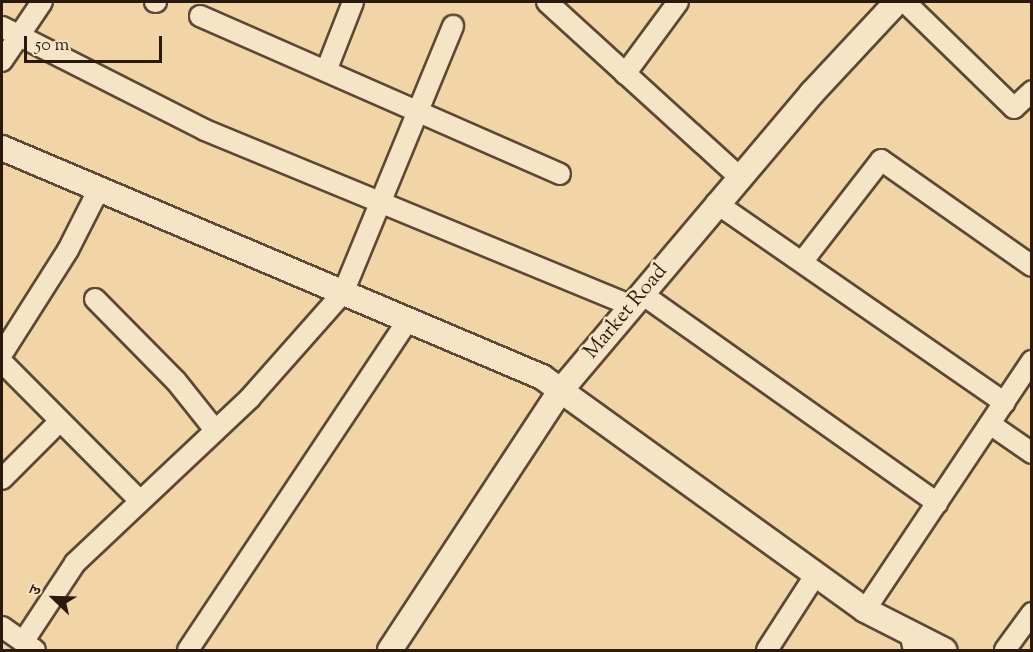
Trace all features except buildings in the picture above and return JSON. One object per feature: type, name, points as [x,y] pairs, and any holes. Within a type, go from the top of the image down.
[{"type":"street","points":[[2,61],[10,32],[42,2]]},
{"type":"street","points":[[326,71],[353,2]]},
{"type":"street","points":[[547,2],[739,177]]},
{"type":"street","points":[[625,74],[678,2]]},
{"type":"street","name":"Market Road","points":[[392,650],[561,390],[716,203],[897,2]]},
{"type":"street","points":[[905,2],[1014,108],[1032,91]]},
{"type":"street","points":[[200,16],[560,174]]},
{"type":"street","points":[[2,627],[29,646],[75,563],[215,430],[343,293],[453,26]]},
{"type":"street","points":[[10,32],[206,130],[380,201],[637,300],[937,503]]},
{"type":"street","points":[[2,148],[408,320],[561,390],[912,642],[944,651]]},
{"type":"street","points":[[802,262],[881,160],[1032,266]]},
{"type":"street","points":[[2,354],[68,250],[99,189]]},
{"type":"street","points":[[716,203],[1005,403]]},
{"type":"street","points":[[95,299],[176,381],[215,430]]},
{"type":"street","points":[[188,651],[408,320]]},
{"type":"street","points":[[866,610],[1032,361]]},
{"type":"street","points":[[2,362],[140,501]]},
{"type":"street","points":[[2,479],[60,421]]},
{"type":"street","points":[[990,424],[1032,453]]},
{"type":"street","points":[[767,651],[816,574]]},
{"type":"street","points":[[1005,651],[1032,613]]}]
